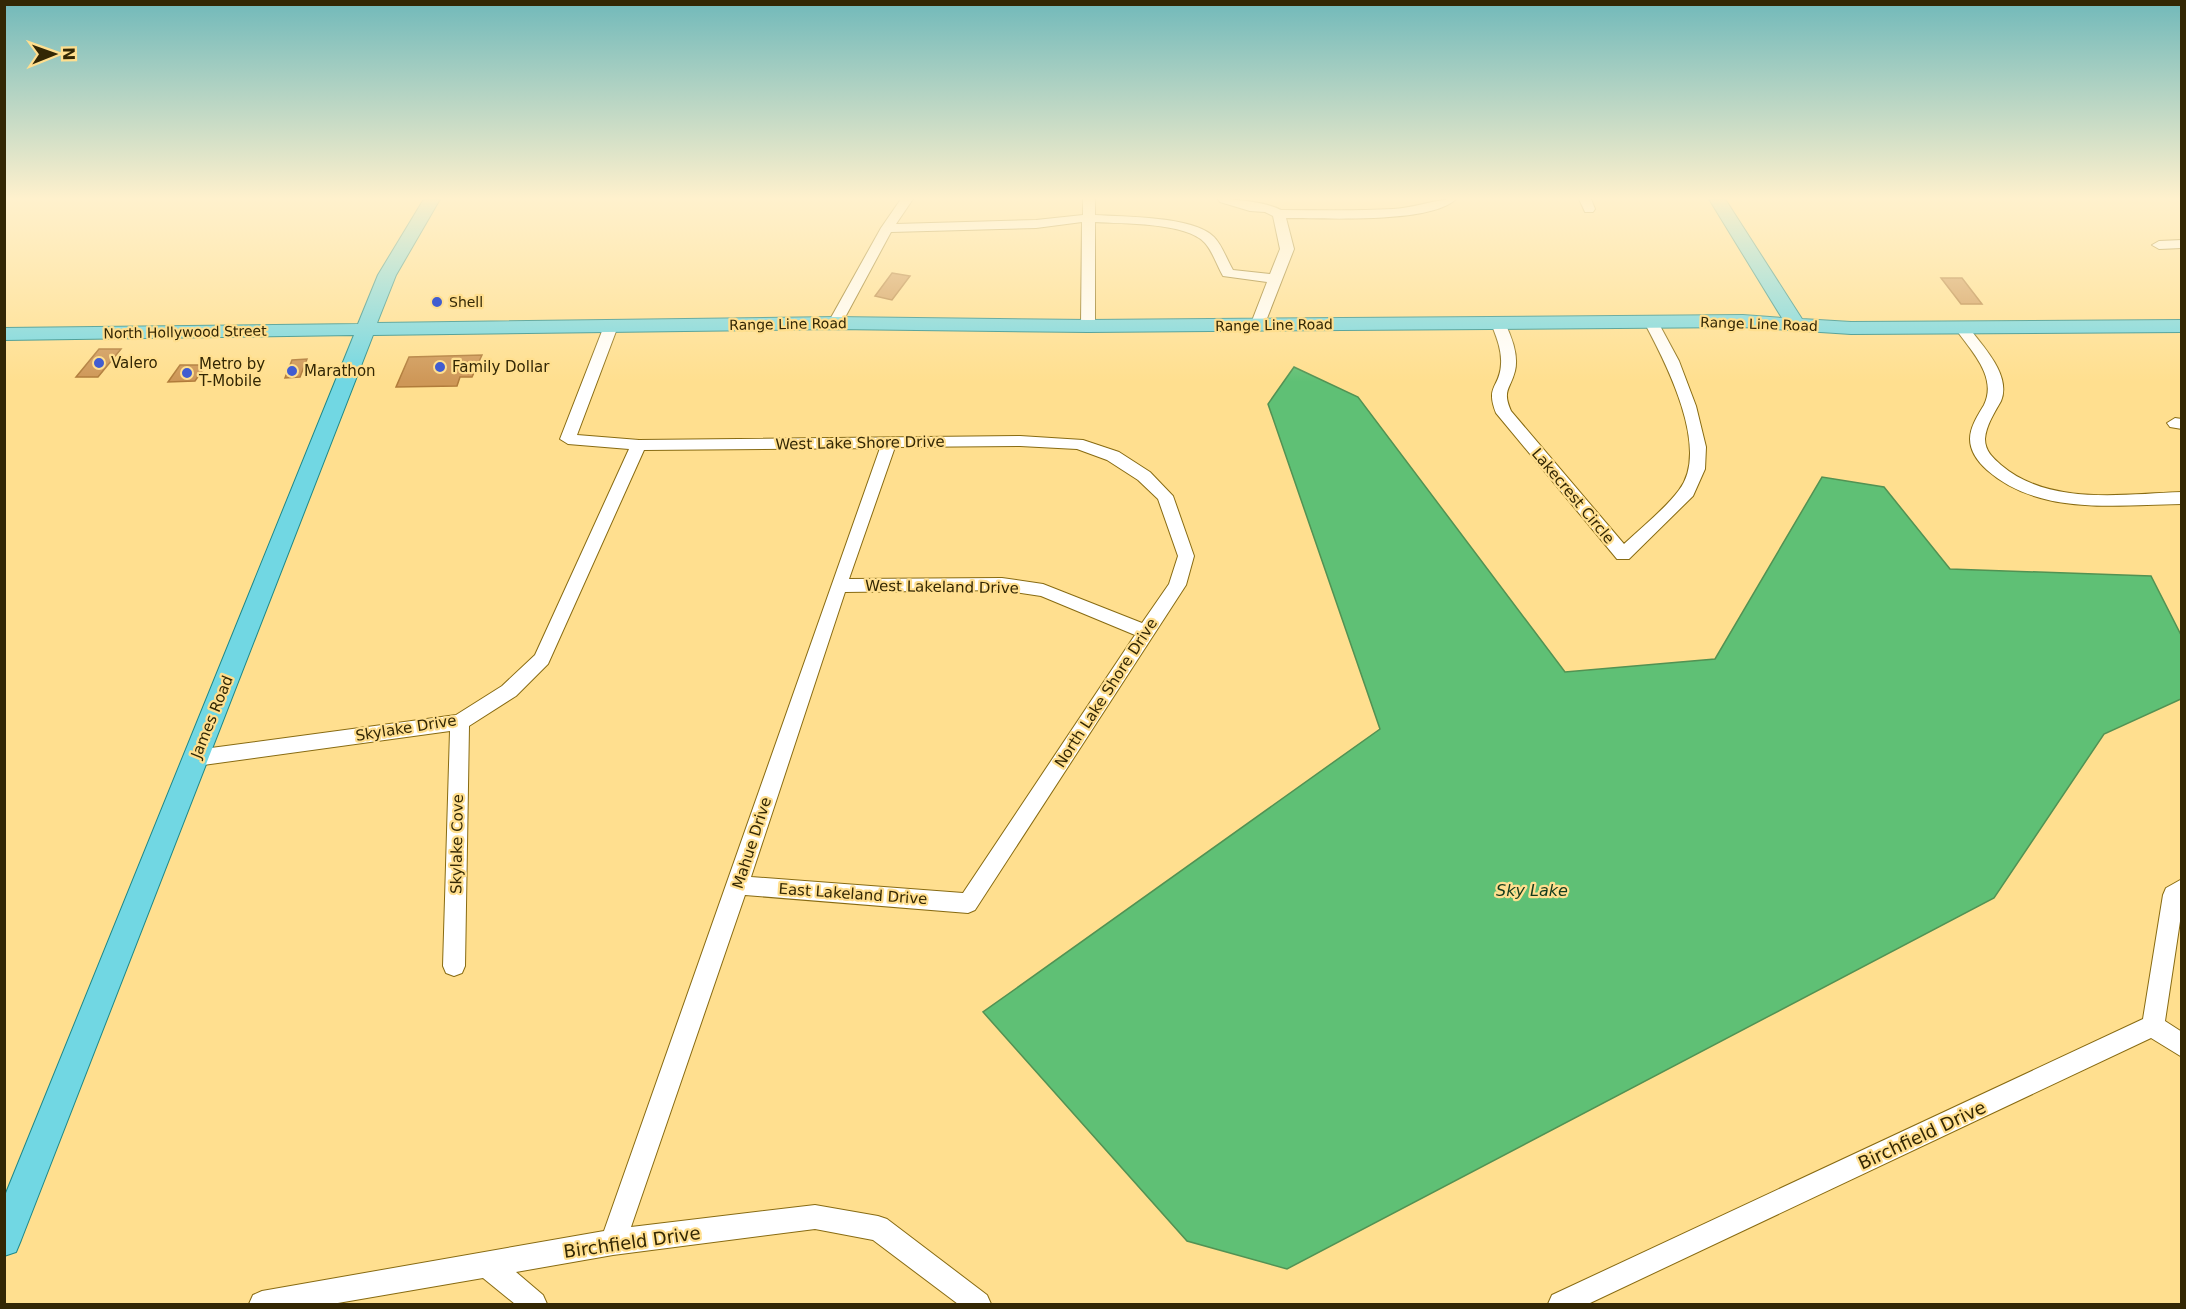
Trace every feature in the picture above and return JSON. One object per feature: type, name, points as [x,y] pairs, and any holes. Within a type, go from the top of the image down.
[{"type":"main road","name":"James Road","points":[[4,1240],[365,329],[395,260]]},
{"type":"main road","points":[[1755,260],[1795,323]]},
{"type":"main road","name":"Range Line Road","points":[[365,329],[834,323],[1257,326],[1651,322],[1795,323],[1851,328],[2181,326]]},
{"type":"main road","name":"North Hollywood Street","points":[[4,334],[365,329]]},
{"type":"street","points":[[834,323],[869,260]]},
{"type":"street","points":[[1088,260],[1088,326]]},
{"type":"street","points":[[1221,260],[1228,273],[1276,279]]},
{"type":"street","points":[[1257,326],[1283,260]]},
{"type":"street","name":"Lakecrest Circle","points":[[1498,323],[1509,355],[1508,370],[1498,388],[1497,401],[1504,413],[1623,555],[1687,492],[1697,469],[1698,447],[1688,406],[1672,361],[1651,322]]},
{"type":"street","name":"West Lake Shore Drive","points":[[611,326],[568,439],[639,444],[1020,441],[1078,444],[1113,456],[1144,476]]},
{"type":"street","points":[[1962,328],[1995,380],[1996,393],[1978,434],[1977,444],[1995,470],[2017,484],[2067,499],[2181,498]]},
{"type":"street","name":"Mahue Drive","points":[[613,1242],[889,443]]},
{"type":"street","name":"Skylake Drive","points":[[196,758],[460,722],[509,691],[542,659],[639,444]]},
{"type":"street","name":"North Lake Shore Drive","points":[[968,903],[1177,585],[1186,556],[1166,496],[1144,476]]},
{"type":"street","name":"West Lakeland Drive","points":[[838,586],[1002,584],[1043,590],[1146,632]]},
{"type":"street","name":"Skylake Cove","points":[[454,966],[460,722]]},
{"type":"street","name":"East Lakeland Drive","points":[[738,885],[968,903]]},
{"type":"street","points":[[2181,888],[2173,895],[2153,1026],[2181,1046]]},
{"type":"street","name":"Birchfield Drive","points":[[1561,1305],[2153,1026]]},
{"type":"street","name":"Birchfield Drive","points":[[262,1305],[613,1242],[814,1216],[878,1228],[978,1305]]},
{"type":"street","points":[[488,1265],[534,1305]]},
{"type":"water","name":"Sky Lake","points":[[1294,367],[1358,397],[1565,672],[1715,659],[1822,477],[1884,487],[1950,569],[2151,576],[2181,635],[2181,699],[2104,734],[1994,898],[1287,1269],[1187,1241],[983,1012],[1380,729],[1268,404]]},
{"type":"building","points":[[892,273],[910,276],[892,300],[875,296]]},
{"type":"building","points":[[1941,278],[1962,278],[1982,304],[1961,304]]},
{"type":"building","name":"Valero","points":[[99,349],[121,349],[98,377],[76,377]]},
{"type":"building","name":"Family Dollar","points":[[482,355],[472,377],[460,377],[457,386],[396,387],[409,357]]},
{"type":"building","name":"Marathon","points":[[307,359],[300,377],[285,378],[292,360]]},
{"type":"building","name":"Metro by T-Mobile","points":[[180,365],[206,365],[195,381],[168,382]]},
{"type":"place","name":"Shell","points":[[437,302]]},
{"type":"place","name":"Valero","points":[[99,363]]},
{"type":"place","name":"Family Dollar","points":[[440,367]]},
{"type":"place","name":"Marathon","points":[[292,371]]},
{"type":"place","name":"Metro by T-Mobile","points":[[187,373]]}]
